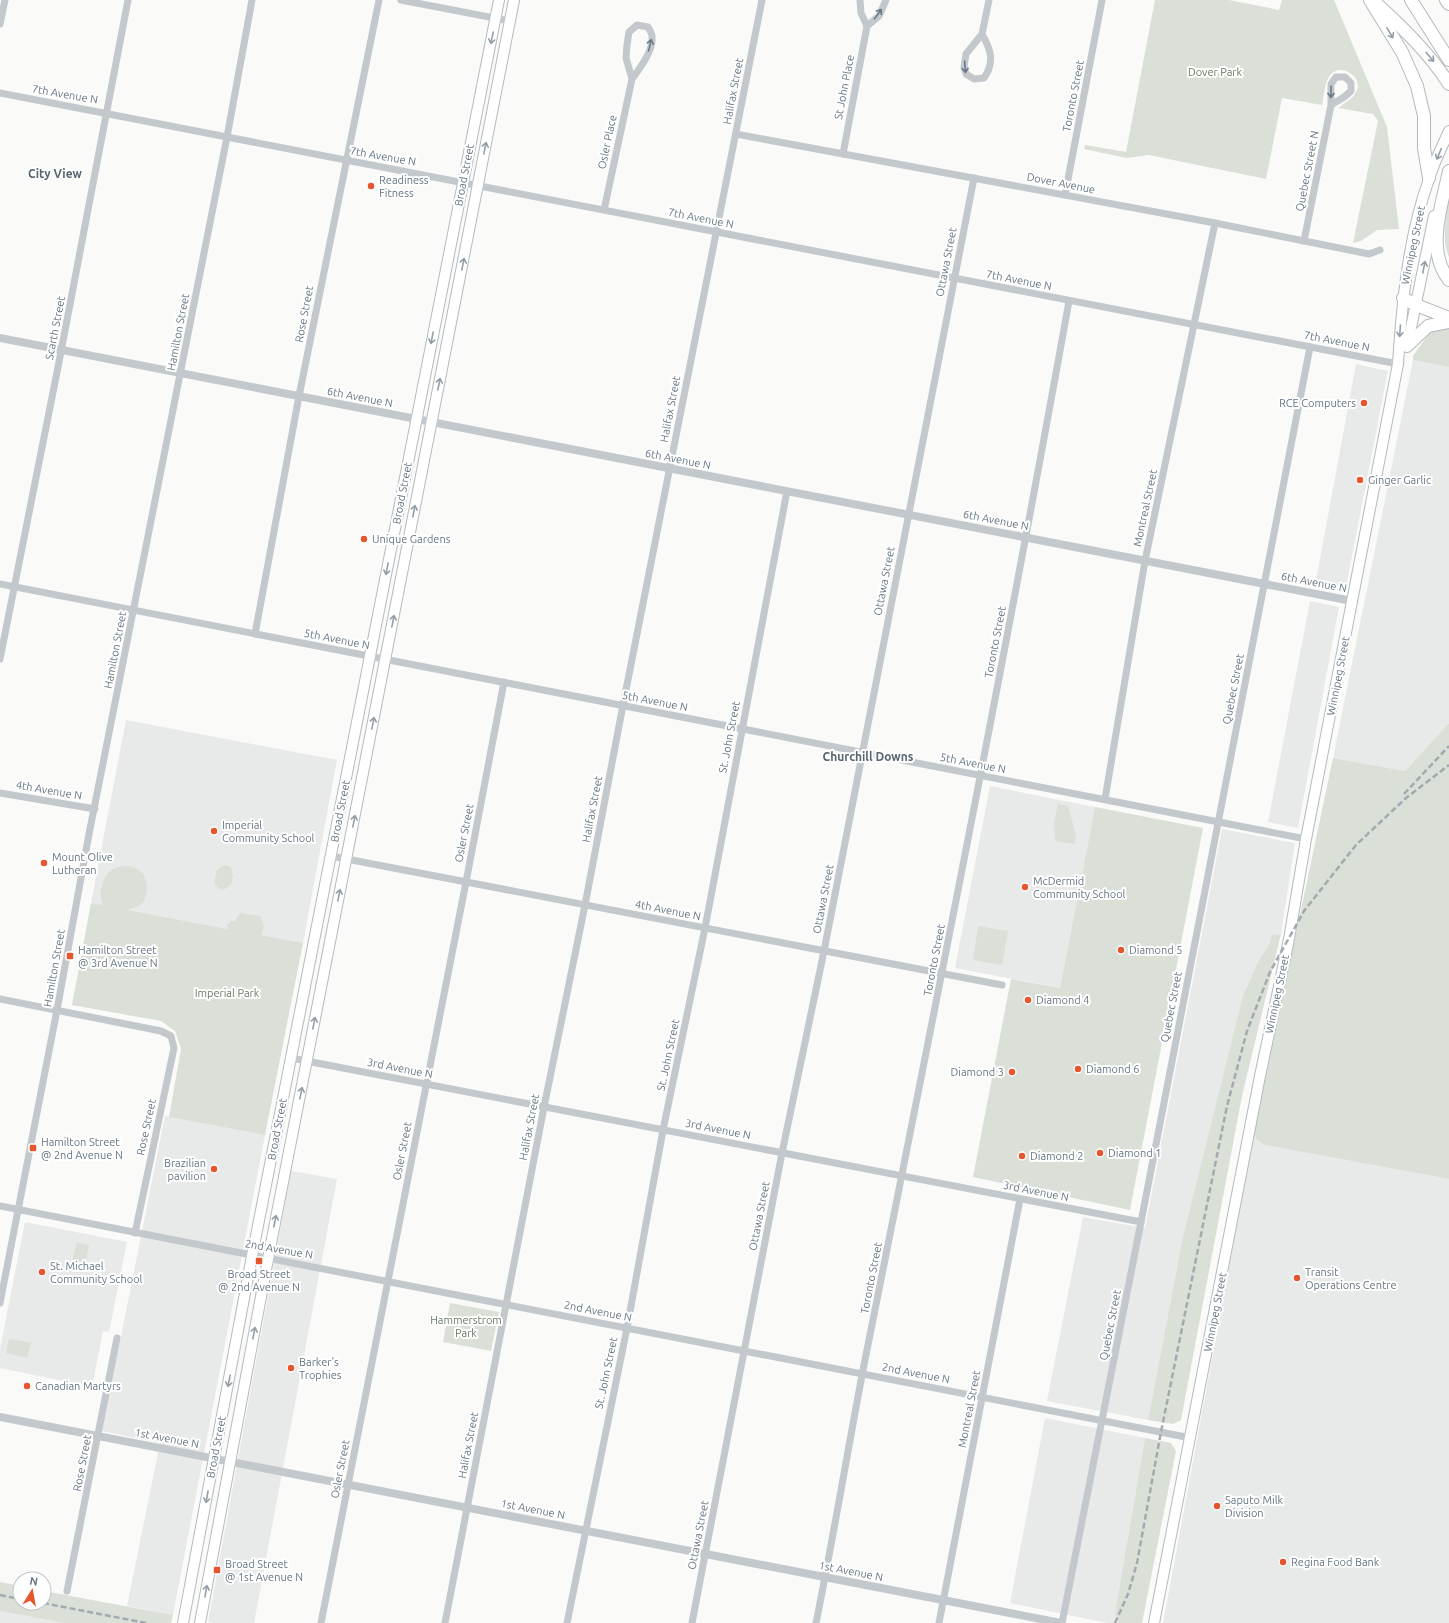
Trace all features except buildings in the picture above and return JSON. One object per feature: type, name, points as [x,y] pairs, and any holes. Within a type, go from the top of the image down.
[{"type":"highway","points":[[1372,0],[1412,37],[1435,62],[1449,84]]},
{"type":"highway","points":[[1372,0],[1402,52],[1416,86],[1424,116],[1424,148],[1429,178]]},
{"type":"highway","points":[[1411,0],[1449,60]]},
{"type":"highway","points":[[1446,0],[1449,4]]},
{"type":"highway","points":[[1449,171],[1437,228],[1437,255],[1441,267],[1449,280]]},
{"type":"highway","points":[[1402,298],[1449,318]]},
{"type":"highway","points":[[1408,345],[1428,326],[1449,322]]},
{"type":"main road","name":"Broad Street","points":[[183,1623],[252,1256],[499,0]]},
{"type":"main road","name":"Broad Street","points":[[200,1623],[229,1461],[268,1259],[514,0]]},
{"type":"main road","name":"Winnipeg Street","points":[[1154,1623],[1260,1076],[1289,939],[1306,839],[1398,364],[1402,298],[1418,219],[1429,178],[1449,131]]},
{"type":"main road","name":"Winnipeg Street","points":[[1398,364],[1408,345],[1436,204],[1449,163]]},
{"type":"street","points":[[0,24],[5,0]]},
{"type":"street","name":"Scarth Street","points":[[0,659],[62,350],[128,0]]},
{"type":"street","name":"Hamilton Street","points":[[0,1304],[227,137],[252,0]]},
{"type":"street","name":"Rose Street","points":[[254,634],[299,396],[379,0]]},
{"type":"street","points":[[401,0],[510,21]]},
{"type":"street","name":"Halifax Street","points":[[445,1623],[544,1107],[585,905],[622,706],[762,0]]},
{"type":"street","name":"St John Place","points":[[843,154],[867,26],[861,13],[860,0]]},
{"type":"street","points":[[867,26],[879,16],[886,0]]},
{"type":"street","points":[[982,34],[991,56],[990,70],[984,78],[974,79],[966,74],[964,67],[966,54],[982,34],[990,0]]},
{"type":"street","name":"Toronto Street","points":[[1065,195],[1102,0]]},
{"type":"street","name":"Osler Place","points":[[604,210],[632,79],[645,62],[650,50],[652,36],[648,27],[636,25],[629,32],[626,58],[632,79]]},
{"type":"street","name":"7th Avenue N","points":[[0,93],[1398,364]]},
{"type":"street","name":"Quebec Street N","points":[[1304,241],[1331,105]]},
{"type":"street","name":"Dover Avenue","points":[[736,134],[1215,223],[1369,254],[1380,250]]},
{"type":"street","name":"Ottawa Street","points":[[692,1623],[782,1153],[824,951],[974,178]]},
{"type":"street","name":"Montreal Street","points":[[1105,800],[1145,560],[1215,223]]},
{"type":"street","name":"Toronto Street","points":[[816,1623],[826,1577],[863,1374],[943,974],[1026,537],[1069,300]]},
{"type":"street","name":"6th Avenue N","points":[[0,338],[1352,601]]},
{"type":"street","name":"Quebec Street","points":[[1062,1623],[1310,347]]},
{"type":"street","name":"St. John Street","points":[[567,1623],[627,1328],[664,1130],[705,928],[741,729],[787,491]]},
{"type":"street","name":"5th Avenue N","points":[[0,584],[1306,839]]},
{"type":"street","name":"Osler Street","points":[[321,1623],[504,682]]},
{"type":"street","name":"4th Avenue N","points":[[0,793],[95,810]]},
{"type":"street","name":"4th Avenue N","points":[[331,856],[1002,985]]},
{"type":"street","points":[[0,999],[57,1010]]},
{"type":"street","name":"Rose Street","points":[[57,1010],[161,1031],[171,1036],[174,1048],[135,1233]]},
{"type":"street","name":"3rd Avenue N","points":[[291,1058],[1141,1222]]},
{"type":"street","name":"Montreal Street","points":[[938,1623],[1020,1199]]},
{"type":"street","name":"2nd Avenue N","points":[[0,1206],[1191,1438]]},
{"type":"street","name":"Rose Street","points":[[67,1591],[117,1338]]},
{"type":"street","name":"1st Avenue N","points":[[0,1417],[1062,1623]]},
{"type":"shaded area","points":[[1413,360],[1449,367],[1449,723],[1405,771],[1333,758]]},
{"type":"shaded area","points":[[1356,364],[1388,371],[1345,592],[1315,586]]},
{"type":"shaded area","points":[[1310,601],[1339,607],[1298,828],[1268,822]]},
{"type":"shaded area","name":"Imperial Community School","points":[[126,720],[337,760],[303,943],[91,903]]},
{"type":"shaded area","name":"McDermid Community School","points":[[990,786],[1095,807],[1060,988],[955,968]]},
{"type":"shaded area","points":[[1222,829],[1295,843],[1281,934],[1272,935],[1268,947],[1261,956],[1243,995],[1183,1236],[1148,1420],[1047,1401],[1083,1217],[1145,1228]]},
{"type":"shaded area","points":[[165,1116],[265,1135],[173,1615],[127,1606],[160,1443],[102,1431]]},
{"type":"shaded area","points":[[1254,1133],[1257,1140],[1265,1145],[1449,1179],[1449,1623],[1163,1623]]},
{"type":"shaded area","points":[[291,1171],[337,1179],[254,1623],[208,1622]]},
{"type":"shaded area","points":[[25,1222],[127,1242],[109,1332],[103,1331],[92,1387],[0,1368],[0,1349]]},
{"type":"shaded area","points":[[1045,1418],[1145,1438],[1115,1613],[1119,1623],[1107,1623],[1010,1603]]},
{"type":"shaded area","points":[[0,1611],[64,1623],[0,1623]]},
{"type":"green space","name":"Dover Park","points":[[1155,0],[1229,0],[1279,10],[1282,0],[1334,0],[1387,127],[1399,229],[1377,230],[1361,241],[1353,243],[1378,121],[1373,114],[1338,108],[1353,97],[1358,88],[1356,79],[1346,71],[1335,71],[1329,77],[1325,87],[1322,105],[1282,98],[1266,179],[1149,155],[1127,158],[1084,149],[1085,145],[1126,152]]},
{"type":"green space","points":[[1449,199],[1449,257],[1445,244],[1445,236]]},
{"type":"green space","points":[[1449,329],[1449,367],[1413,360],[1413,356],[1430,332]]},
{"type":"green space","points":[[1449,723],[1449,1179],[1265,1145],[1257,1140],[1254,1133],[1333,758],[1405,771]]},
{"type":"green space","points":[[1058,804],[1068,806],[1076,835],[1075,844],[1055,841],[1054,822]]},
{"type":"green space","points":[[1095,807],[1203,828],[1130,1210],[973,1177],[1011,979],[1060,988]]},
{"type":"green space","points":[[223,865],[231,867],[233,876],[231,885],[223,890],[218,888],[214,883],[217,870]]},
{"type":"green space","name":"Imperial Park","points":[[123,866],[133,867],[139,870],[144,875],[147,884],[143,902],[139,906],[128,910],[228,929],[227,925],[231,921],[235,921],[240,913],[260,916],[264,927],[261,935],[303,943],[265,1135],[169,1117],[181,1049],[175,1031],[161,1021],[72,1005],[91,903],[103,905],[101,893],[104,879],[110,871]]},
{"type":"green space","points":[[978,926],[1008,931],[1002,965],[973,960]]},
{"type":"green space","points":[[1281,934],[1242,1096],[1181,1420],[1173,1424],[1148,1420],[1183,1236],[1243,995],[1261,956],[1268,947],[1272,935]]},
{"type":"green space","points":[[77,1242],[89,1245],[85,1265],[72,1262]]},
{"type":"green space","name":"Hammerstrom Park","points":[[450,1303],[499,1312],[491,1351],[443,1342]]},
{"type":"green space","points":[[9,1339],[31,1343],[27,1358],[6,1353]]},
{"type":"green space","points":[[1145,1438],[1171,1443],[1176,1451],[1142,1623],[1119,1623],[1115,1613]]},
{"type":"green space","points":[[0,1582],[12,1584],[12,1611],[52,1611],[52,1592],[173,1615],[171,1623],[64,1623],[0,1611]]},
{"type":"railway","points":[[1404,794],[1449,746]]},
{"type":"railway","points":[[1115,1623],[1128,1594],[1137,1563],[1161,1432],[1227,1106],[1247,1031],[1270,972],[1304,911],[1356,845],[1406,798],[1449,765]]},
{"type":"railway","points":[[0,1595],[12,1597]]},
{"type":"railway","points":[[52,1605],[146,1623]]},
{"type":"place","name":"Readiness Fitness","points":[[371,186]]},
{"type":"place","name":"RCE Computers","points":[[1364,403]]},
{"type":"place","name":"Ginger Garlic","points":[[1360,480]]},
{"type":"place","name":"Unique Gardens","points":[[364,539]]},
{"type":"place","name":"Imperial Community School","points":[[214,831]]},
{"type":"place","name":"Mount Olive Lutheran","points":[[44,863]]},
{"type":"place","name":"McDermid Community School","points":[[1025,887]]},
{"type":"place","name":"Diamond 5","points":[[1121,950]]},
{"type":"place","name":"Hamilton Street @ 3rd Avenue N","points":[[70,956]]},
{"type":"place","name":"Diamond 4","points":[[1028,1000]]},
{"type":"place","name":"Diamond 6","points":[[1078,1069]]},
{"type":"place","name":"Diamond 3","points":[[1012,1072]]},
{"type":"place","name":"Hamilton Street @ 2nd Avenue N","points":[[33,1148]]},
{"type":"place","name":"Diamond 1","points":[[1100,1153]]},
{"type":"place","name":"Diamond 2","points":[[1022,1156]]},
{"type":"place","name":"Brazilian pavilion","points":[[214,1169]]},
{"type":"place","name":"Broad Street @ 2nd Avenue N","points":[[259,1261]]},
{"type":"place","name":"St. Michael Community School","points":[[42,1272]]},
{"type":"place","name":"Transit Operations Centre","points":[[1297,1278]]},
{"type":"place","name":"Barker's Trophies","points":[[291,1368]]},
{"type":"place","name":"Canadian Martyrs","points":[[27,1386]]},
{"type":"place","name":"Saputo Milk Division","points":[[1217,1506]]},
{"type":"place","name":"Regina Food Bank","points":[[1283,1562]]},
{"type":"place","name":"Broad Street @ 1st Avenue N","points":[[217,1570]]},
{"type":"district","name":"City View","points":[[55,173]]},
{"type":"district","name":"Churchill Downs","points":[[868,756]]}]
